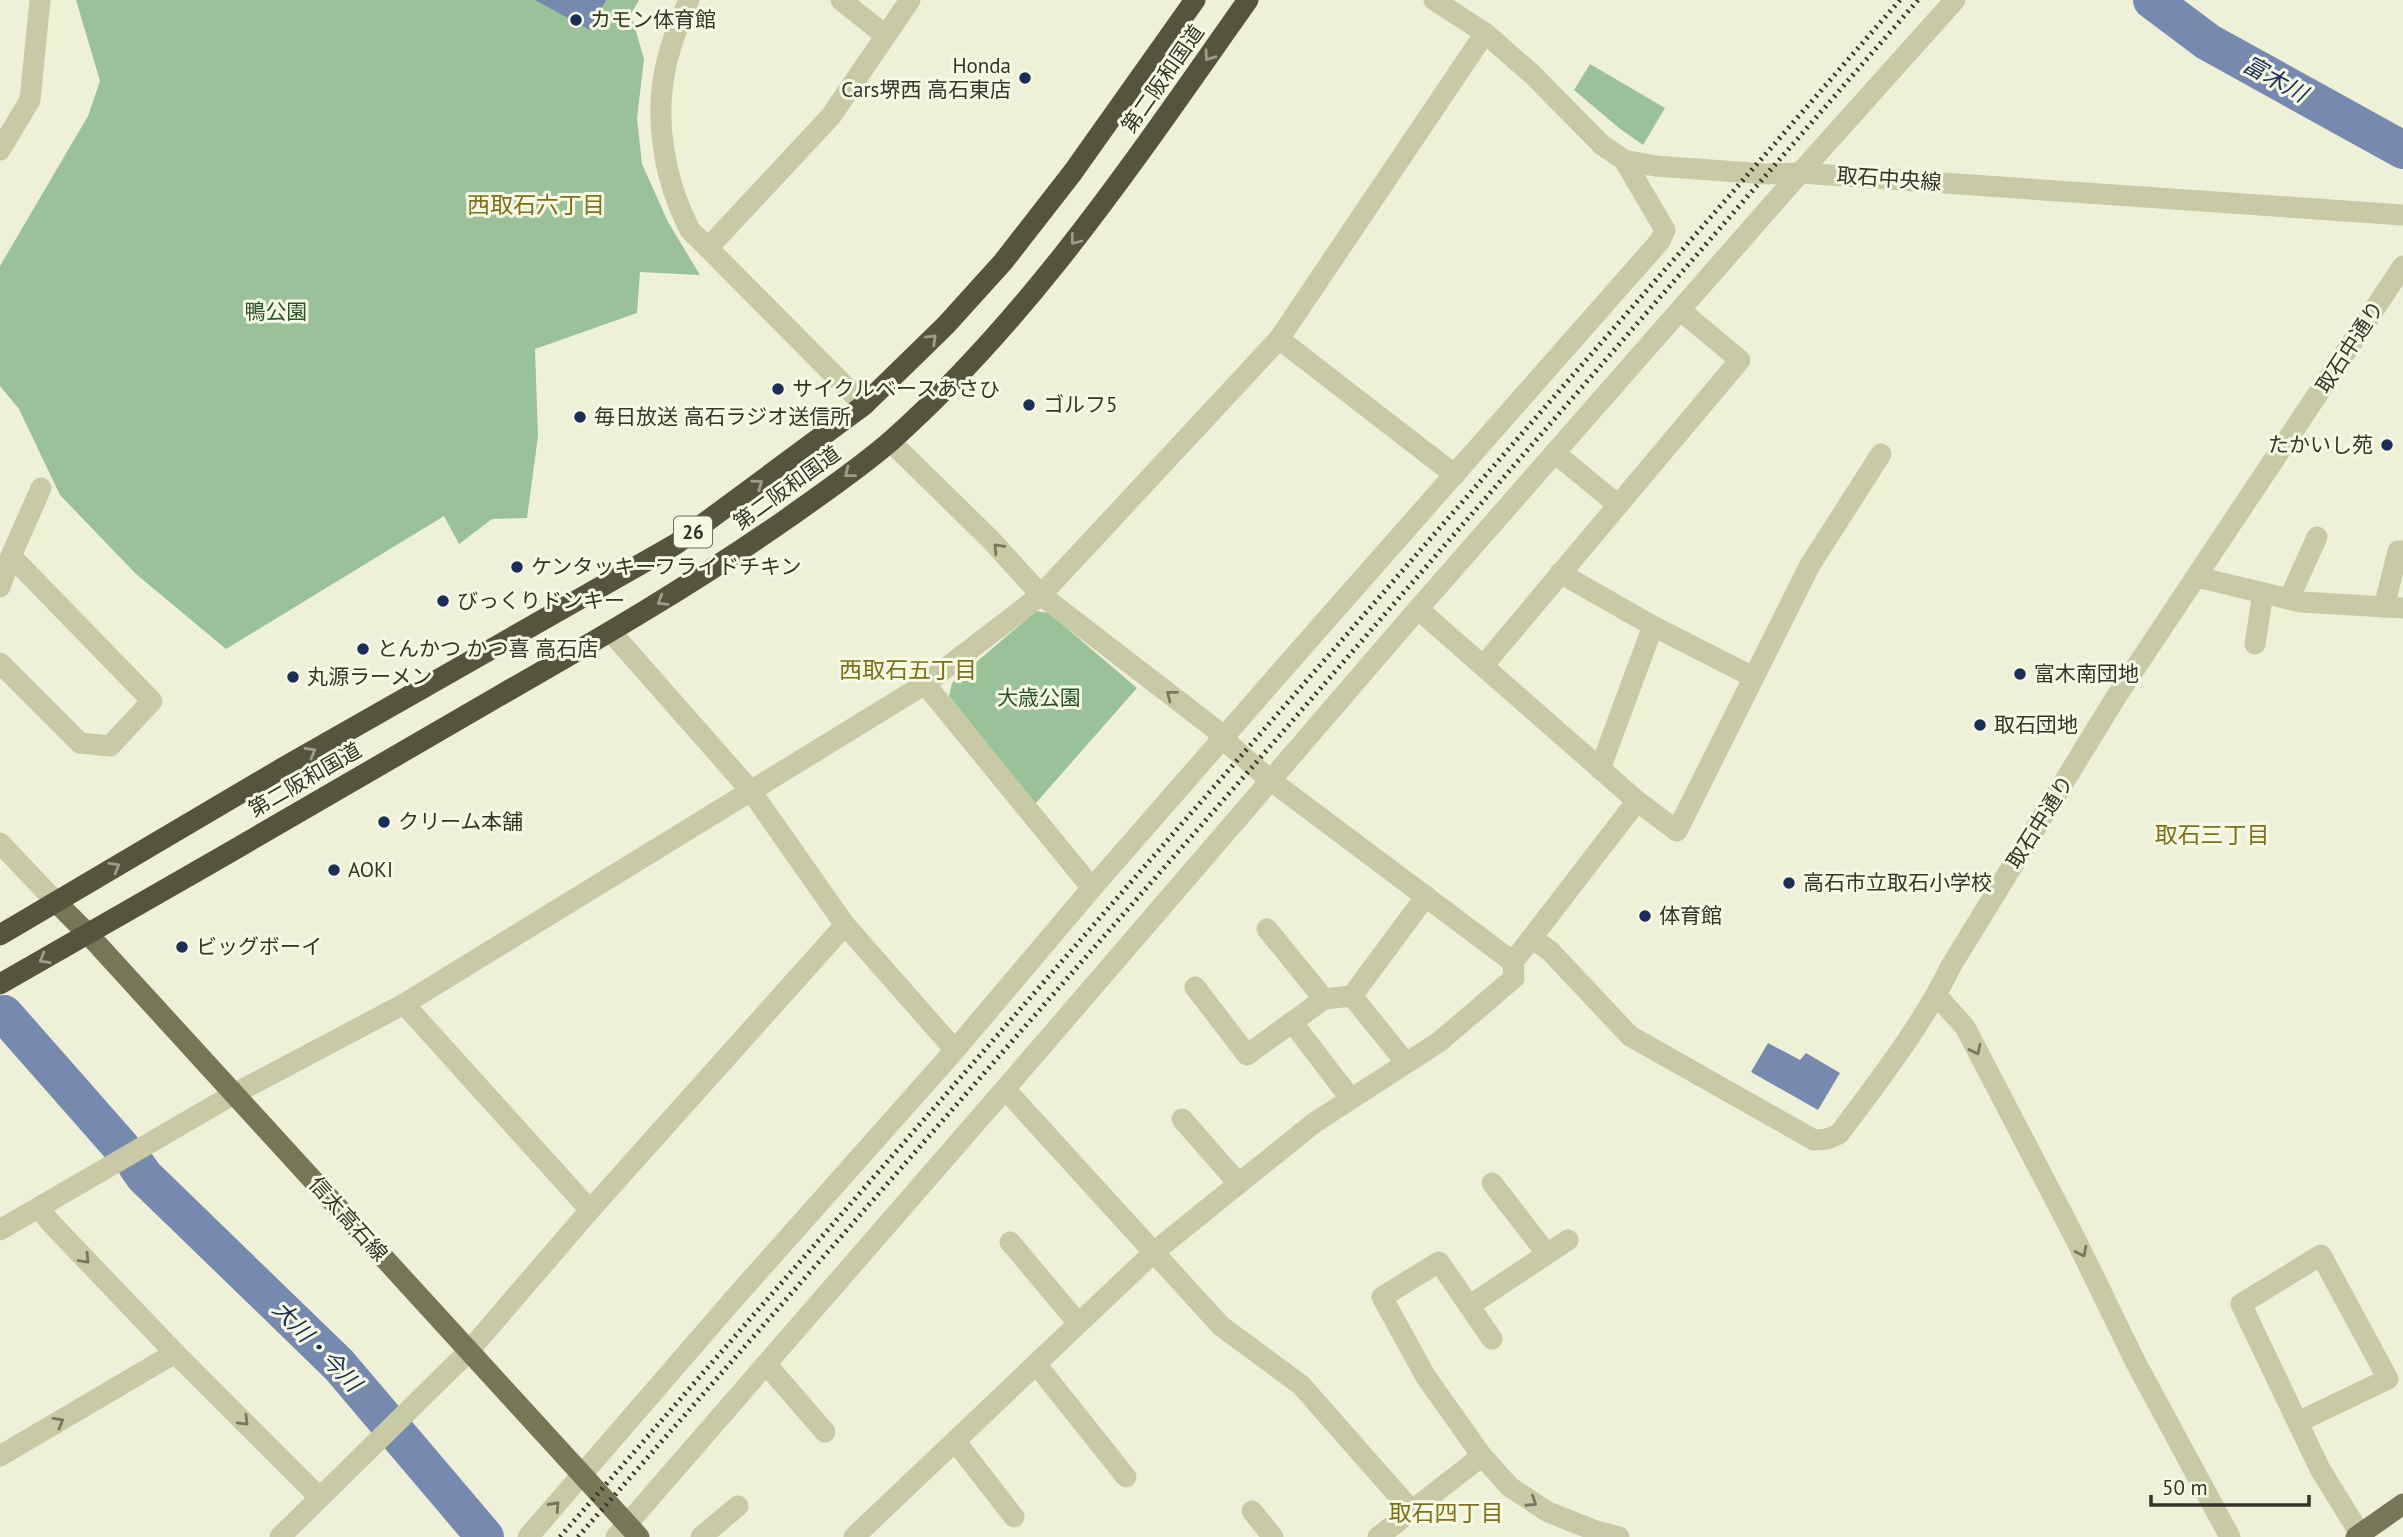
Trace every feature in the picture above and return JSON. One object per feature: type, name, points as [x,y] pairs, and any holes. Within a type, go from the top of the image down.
[{"type":"highway","name":"第二阪和国道","points":[[0,935],[286,766],[676,544],[864,405],[946,325],[1003,262],[1073,172],[1195,0]]},
{"type":"highway","name":"第二阪和国道","points":[[0,984],[611,632],[723,564],[819,497],[890,441],[977,358],[1035,292],[1109,197],[1248,0]]},
{"type":"main road","name":"信太高石線","points":[[56,902],[582,1475],[627,1533]]},
{"type":"main road","points":[[2358,1536],[2403,1504]]},
{"type":"street","points":[[0,150],[7,122],[30,100],[40,0]]},
{"type":"street","points":[[689,0],[666,64],[661,122],[676,203],[690,230],[864,405]]},
{"type":"street","points":[[841,0],[886,36]]},
{"type":"street","points":[[708,248],[831,117],[910,0]]},
{"type":"street","name":"取石中央線","points":[[1434,0],[1485,33],[1533,75],[1602,145],[1623,160],[1655,166],[1766,174],[1800,173],[2403,215]]},
{"type":"street","points":[[627,1533],[766,1364],[1418,609],[1955,0]]},
{"type":"street","points":[[0,1230],[234,1094],[404,1004],[925,684],[1041,595],[1279,339],[1485,33]]},
{"type":"street","points":[[528,1537],[955,1050],[1092,888],[1660,241],[1665,230],[1623,160]]},
{"type":"street","name":"取石中通り","points":[[1532,938],[1550,951],[1630,1036],[1814,1140],[1839,1134],[1908,1041],[1937,996],[1951,965],[2116,696],[2403,266]]},
{"type":"street","points":[[1482,666],[1740,360],[1681,310]]},
{"type":"street","points":[[1279,339],[1455,475]]},
{"type":"street","points":[[890,441],[991,540],[1041,595],[1215,729],[1270,780],[1513,962]]},
{"type":"street","points":[[1555,453],[1618,505]]},
{"type":"street","points":[[1418,609],[1637,801],[1676,831],[1810,565],[1881,454]]},
{"type":"street","points":[[0,587],[41,488]]},
{"type":"street","points":[[2289,599],[2317,537]]},
{"type":"street","points":[[2197,577],[2301,602],[2393,608],[2398,551],[2403,551]]},
{"type":"street","points":[[0,663],[80,743],[110,746],[152,701],[11,556]]},
{"type":"street","points":[[1560,573],[1653,626],[1753,677]]},
{"type":"street","points":[[2255,643],[2263,593]]},
{"type":"street","points":[[1600,769],[1653,626]]},
{"type":"street","points":[[611,632],[751,791],[845,925],[955,1050]]},
{"type":"street","points":[[925,684],[1092,888]]},
{"type":"street","points":[[854,1537],[1154,1252],[1314,1123],[1439,1042],[1514,978],[1513,962],[1637,801]]},
{"type":"street","points":[[0,843],[56,902]]},
{"type":"street","points":[[1195,987],[1247,1055],[1324,999],[1352,996],[1426,896]]},
{"type":"street","points":[[280,1537],[468,1352],[590,1210],[845,925]]},
{"type":"street","points":[[1268,929],[1324,999]]},
{"type":"street","points":[[1352,996],[1406,1063]]},
{"type":"street","points":[[1937,996],[1965,1027],[2075,1238],[2136,1363],[2230,1537]]},
{"type":"street","points":[[404,1004],[590,1210]]},
{"type":"street","points":[[1292,1022],[1351,1099]]},
{"type":"street","points":[[1005,1089],[1222,1326],[1301,1385],[1411,1510]]},
{"type":"street","points":[[1182,1119],[1238,1183]]},
{"type":"street","points":[[1492,1183],[1548,1254]]},
{"type":"street","points":[[39,1208],[175,1353],[320,1497]]},
{"type":"street","points":[[1469,1306],[1568,1240]]},
{"type":"street","points":[[1010,1241],[1079,1323]]},
{"type":"street","points":[[2298,1422],[2388,1380],[2322,1255],[2241,1304],[2320,1469],[2358,1536]]},
{"type":"street","points":[[1492,1339],[1439,1262],[1382,1297],[1426,1377],[1482,1457],[1510,1487],[1548,1512],[1595,1531],[1619,1537]]},
{"type":"street","points":[[0,1456],[175,1353]]},
{"type":"street","points":[[766,1364],[825,1433]]},
{"type":"street","points":[[1036,1364],[1126,1477]]},
{"type":"street","points":[[955,1441],[1014,1517]]},
{"type":"street","points":[[1378,1537],[1482,1457]]},
{"type":"street","points":[[701,1537],[738,1506]]},
{"type":"street","points":[[1252,1511],[1273,1537]]},
{"type":"green space","name":"鴨公園","points":[[76,0],[639,0],[631,14],[644,59],[637,118],[642,164],[668,222],[700,275],[640,272],[637,313],[535,349],[538,436],[527,518],[492,519],[459,544],[444,516],[226,649],[136,574],[60,495],[19,409],[0,386],[0,266],[88,116],[100,81]]},
{"type":"green space","points":[[1590,64],[1665,108],[1643,145],[1574,90]]},
{"type":"green space","name":"大歳公園","points":[[1036,611],[1049,613],[1137,688],[1035,804],[949,696],[952,683]]},
{"type":"water","points":[[535,0],[606,0],[590,30]]},
{"type":"water","points":[[1768,1043],[1800,1060],[1806,1053],[1840,1073],[1818,1110],[1751,1072]]},
{"type":"waterway","name":"富木川","points":[[2152,0],[2208,42],[2403,150]]},
{"type":"waterway","name":"大川・今川","points":[[4,1014],[121,1147]]},
{"type":"waterway","name":"大川・今川","points":[[137,1166],[144,1176],[339,1365],[485,1537]]},
{"type":"railway","points":[[560,1537],[1900,0]]},
{"type":"railway","points":[[578,1537],[1254,765],[1918,0]]},
{"type":"place","name":"カモン体育館","points":[[576,20]]},
{"type":"place","name":"Honda Cars堺西 高石東店","points":[[1025,78]]},
{"type":"place","name":"サイクルベースあさひ","points":[[778,389]]},
{"type":"place","name":"ゴルフ5","points":[[1029,405]]},
{"type":"place","name":"毎日放送 高石ラジオ送信所","points":[[580,417]]},
{"type":"place","name":"たかいし苑","points":[[2387,445]]},
{"type":"place","name":"ケンタッキーフライドチキン","points":[[517,567]]},
{"type":"place","name":"びっくりドンキー","points":[[443,601]]},
{"type":"place","name":"とんかつ かつ喜 高石店","points":[[363,649]]},
{"type":"place","name":"富木南団地","points":[[2020,674]]},
{"type":"place","name":"丸源ラーメン","points":[[293,677]]},
{"type":"place","name":"取石団地","points":[[1980,725]]},
{"type":"place","name":"クリーム本舗","points":[[384,822]]},
{"type":"place","name":"AOKI","points":[[334,870]]},
{"type":"place","name":"高石市立取石小学校","points":[[1789,883]]},
{"type":"place","name":"体育館","points":[[1645,916]]},
{"type":"place","name":"ビッグボーイ","points":[[182,947]]},
{"type":"district","name":"西取石六丁目","points":[[536,205]]},
{"type":"district","name":"西取石五丁目","points":[[908,670]]},
{"type":"district","name":"取石三丁目","points":[[2212,835]]},
{"type":"district","name":"取石四丁目","points":[[1446,1513]]}]
